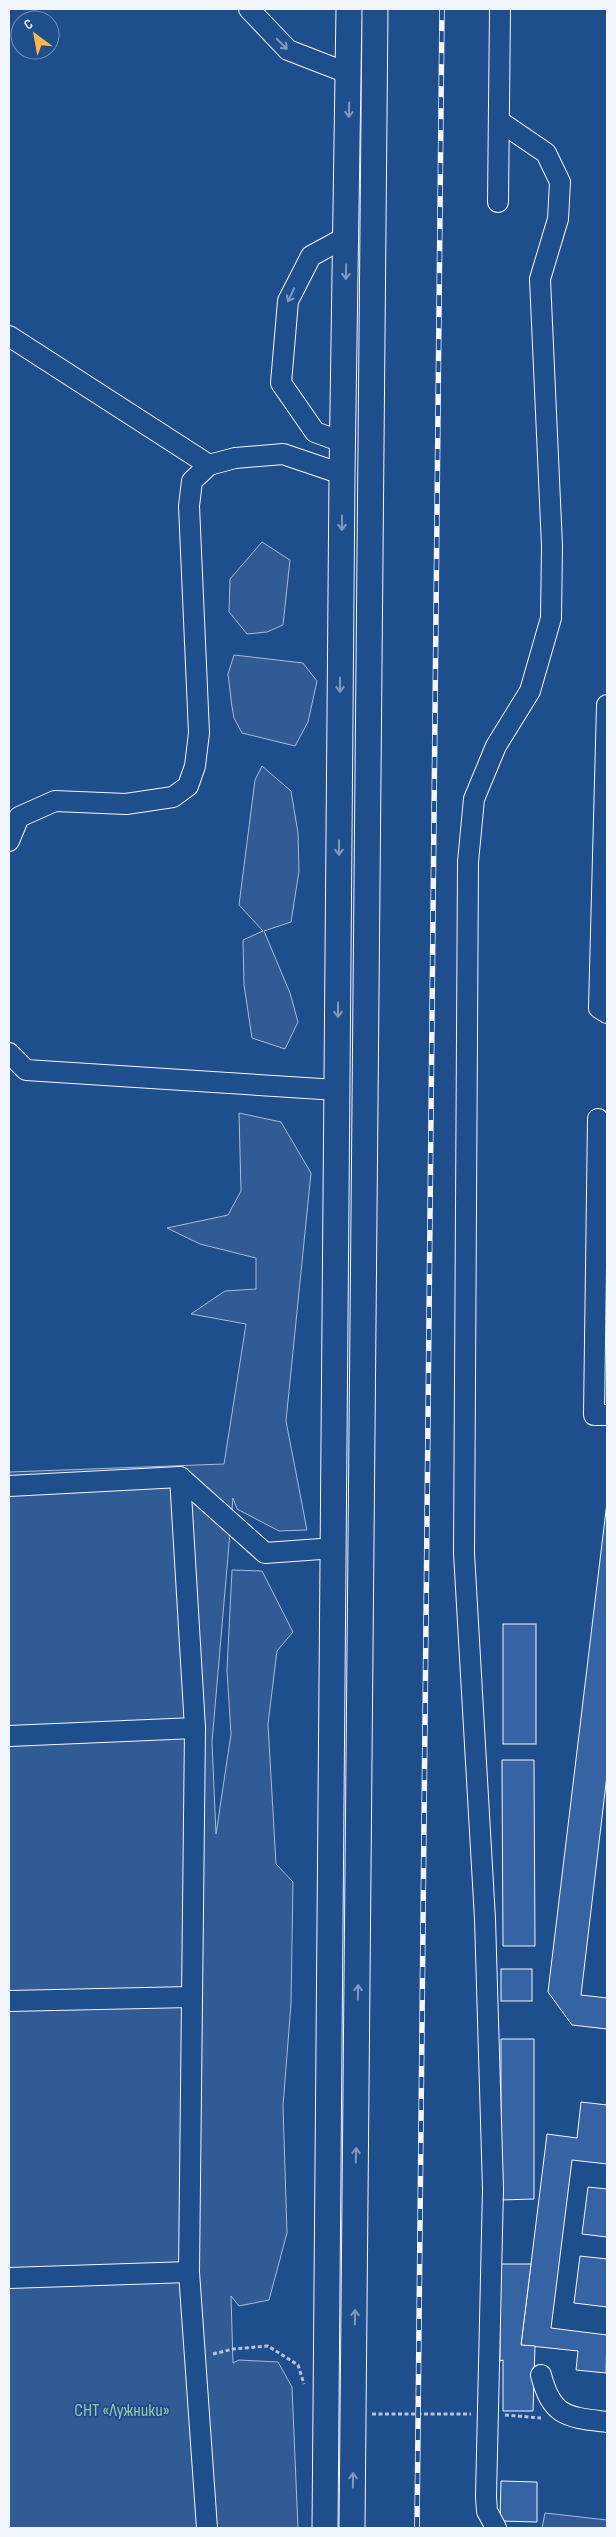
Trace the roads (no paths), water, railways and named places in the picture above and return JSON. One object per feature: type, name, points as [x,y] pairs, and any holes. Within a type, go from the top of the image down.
[{"type":"main road","points":[[325,2528],[335,1548],[342,442],[350,74],[349,9]]},
{"type":"main road","points":[[352,2528],[375,9]]},
{"type":"street","points":[[249,9],[288,50],[350,74]]},
{"type":"street","points":[[498,202],[500,9]]},
{"type":"street","points":[[496,2528],[487,2512],[486,2497],[493,2179],[485,1919],[464,1553],[468,862],[474,799],[496,746],[530,691],[551,618],[552,546],[540,279],[558,219],[560,182],[546,153],[499,121]]},
{"type":"street","points":[[342,442],[314,432],[281,383],[288,300],[311,256],[346,237]]},
{"type":"street","points":[[9,336],[209,465]]},
{"type":"street","points":[[9,841],[19,817],[55,801],[126,804],[173,797],[188,786],[195,766],[199,733],[189,506],[192,481],[209,465],[235,458],[283,454],[342,474]]},
{"type":"street","points":[[607,705],[599,1008],[607,1014]]},
{"type":"street","points":[[9,1054],[26,1070],[337,1090]]},
{"type":"street","points":[[607,1137],[598,1119],[594,1414],[607,1415]]},
{"type":"street","points":[[9,1486],[180,1477],[265,1553],[335,1548]]},
{"type":"street","points":[[180,1477],[195,1728],[189,2272],[207,2528]]},
{"type":"street","points":[[9,1736],[195,1728]]},
{"type":"street","points":[[9,2001],[191,1997]]},
{"type":"street","points":[[9,2278],[189,2272]]},
{"type":"street","points":[[540,2375],[546,2394],[558,2411],[576,2419],[607,2422]]},
{"type":"railway","points":[[417,2528],[442,9]]},
{"type":"park label","name":"СНТ «Лужники»","points":[[122,2410]]}]
